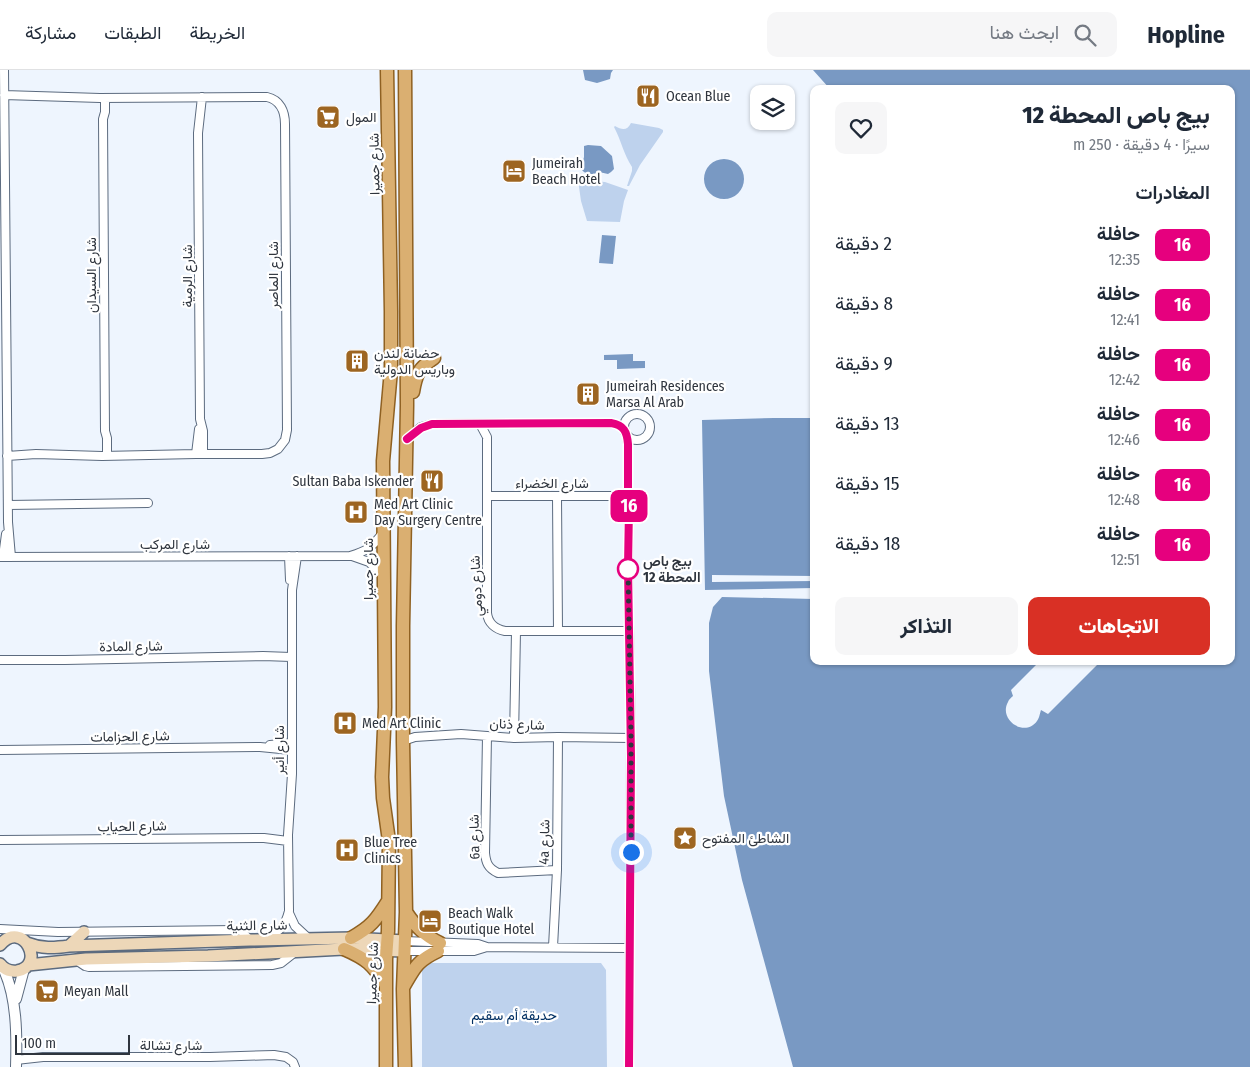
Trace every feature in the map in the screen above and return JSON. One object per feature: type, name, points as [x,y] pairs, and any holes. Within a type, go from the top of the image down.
[{"type":"main road","name":"شارع جميرا","points":[[386,1067],[389,841],[382,777],[384,707],[383,461],[390,376],[391,311],[387,70]]},
{"type":"main road","points":[[405,70],[407,439],[402,626],[406,912],[403,989],[405,1067]]},
{"type":"main road","points":[[406,212],[416,200]]},
{"type":"main road","points":[[391,311],[398,325],[398,353],[402,357],[407,358]]},
{"type":"main road","points":[[407,423],[412,413],[416,377],[420,369],[434,358]]},
{"type":"main road","points":[[390,376],[396,377],[400,381],[400,409],[407,423]]},
{"type":"main road","points":[[350,938],[370,926],[388,901]]},
{"type":"main road","points":[[403,989],[416,965],[439,947],[414,924],[406,912]]},
{"type":"main road","points":[[69,946],[84,932]]},
{"type":"main road","name":"شارع الثنية","points":[[1,943],[13,937],[44,948],[350,938],[387,945],[405,946]]},
{"type":"main road","points":[[26,967],[31,956],[30,947],[27,943]]},
{"type":"main road","name":"شارع الثنية","points":[[2,966],[14,971],[26,967],[76,960],[208,956],[387,945]]},
{"type":"main road","points":[[344,949],[368,961],[386,985]]},
{"type":"street","points":[[4,70],[3,267],[8,505],[5,557]]},
{"type":"street","name":"شارع الماصر","points":[[4,99],[22,100],[33,96],[103,98],[267,97],[277,102],[282,108],[284,116],[287,430],[285,440],[278,449],[262,454],[104,456],[7,453]]},
{"type":"street","name":"شارع السيدان","points":[[103,98],[105,112],[103,119],[104,456]]},
{"type":"street","name":"شارع الرمية","points":[[198,98],[200,454]]},
{"type":"street","points":[[407,439],[428,425],[611,423],[618,424],[625,432],[633,440],[639,440],[647,435],[651,428],[650,421],[646,416],[638,413],[631,415],[625,420],[625,432],[628,444],[631,738],[629,1067]]},
{"type":"street","name":"شارع دومي","points":[[480,424],[487,437],[488,617],[492,624],[498,629],[505,631],[629,631]]},
{"type":"street","points":[[487,437],[496,424]]},
{"type":"street","points":[[629,506],[632,499],[632,454],[639,440]]},
{"type":"street","points":[[628,485],[617,496],[629,506]]},
{"type":"street","name":"شارع الخضراء","points":[[487,496],[617,496]]},
{"type":"street","points":[[557,496],[558,630]]},
{"type":"street","points":[[8,505],[148,503]]},
{"type":"street","name":"شارع المركب","points":[[350,556],[368,550],[383,533]]},
{"type":"street","name":"شارع أنير","points":[[293,556],[290,577],[292,589],[292,774],[288,838],[289,911],[295,926],[309,939]]},
{"type":"street","name":"شارع المركب","points":[[5,557],[350,556],[369,562],[383,575]]},
{"type":"street","points":[[514,738],[516,630]]},
{"type":"street","name":"شارع المادة","points":[[0,660],[74,660],[291,654]]},
{"type":"street","name":"شارع ذنان","points":[[403,741],[418,737],[461,734],[514,738],[631,738]]},
{"type":"street","name":"6a شارع","points":[[487,736],[485,853],[487,864],[498,873],[557,870]]},
{"type":"street","name":"4a شارع","points":[[553,947],[552,934],[557,870],[558,737]]},
{"type":"street","name":"شارع الحزامات","points":[[0,750],[260,747],[272,744],[291,747]]},
{"type":"street","name":"شارع الحياب","points":[[0,840],[264,838],[272,836],[288,838]]},
{"type":"street","points":[[263,940],[281,929],[286,922],[289,911]]},
{"type":"street","points":[[0,929],[49,932],[236,930],[241,931],[250,940]]},
{"type":"street","name":"شارع الثنية","points":[[405,946],[439,947],[478,944],[487,947],[629,948]]},
{"type":"street","points":[[2,966],[12,989],[15,1010],[16,1060]]},
{"type":"street","points":[[15,1010],[18,990],[26,967]]},
{"type":"street","name":"شارع تشالة","points":[[16,1060],[43,1057],[115,1058],[274,1055],[286,1057],[295,1067]]},
{"type":"street","points":[[204,1067],[206,1057]]},
{"type":"street","points":[[206,1057],[209,1067]]},
{"type":"street","points":[[113,1067],[115,1058]]},
{"type":"street","points":[[115,1058],[118,1067]]},
{"type":"green space","points":[[631,123],[659,128],[663,132],[640,165],[629,186],[627,186],[632,167],[614,127],[624,129]]},
{"type":"green space","points":[[578,180],[605,182],[628,190],[620,222],[587,221],[581,201]]},
{"type":"green space","name":"حديقة أم سقيم","points":[[431,963],[601,963],[606,970],[607,1067],[422,1067],[422,970]]},
{"type":"shaded area","points":[[583,70],[613,70],[610,79],[597,83],[585,80]]},
{"type":"shaded area","points":[[813,70],[1250,70],[1250,1067],[793,1067],[742,880],[724,796],[709,671],[709,623],[713,607],[722,597],[810,599],[810,665],[1036,665],[1011,690],[1013,696],[1009,699],[1006,709],[1007,715],[1014,725],[1026,728],[1032,726],[1038,720],[1041,710],[1048,714],[1097,665],[1235,665],[1235,85],[826,85]]},
{"type":"shaded area","points":[[584,146],[601,146],[612,156],[614,169],[611,172],[608,174],[599,172],[589,174],[581,169]]},
{"type":"shaded area","points":[[724,159],[738,165],[744,179],[738,193],[724,199],[710,193],[704,179],[710,165]]},
{"type":"shaded area","points":[[602,235],[616,236],[613,264],[599,263]]},
{"type":"shaded area","points":[[633,354],[633,361],[645,361],[645,368],[617,369],[617,360],[604,360],[604,355]]},
{"type":"shaded area","points":[[810,418],[810,588],[705,590],[702,420]]},
{"type":"pier","points":[[712,575],[810,576],[810,581],[712,582]]},
{"type":"bus line","name":"16","points":[[407,439],[421,428],[432,424],[611,423],[618,424],[624,428],[627,436],[631,738],[629,1067]]},
{"type":"place","name":"Ocean Blue","points":[[648,96]]},
{"type":"place","name":"المول","points":[[328,117]]},
{"type":"place","name":"Jumeirah Beach Hotel","points":[[514,171]]},
{"type":"place","name":"حضانة لندن وباريس الدولية","points":[[357,361]]},
{"type":"place","name":"Jumeirah Residences Marsa Al Arab","points":[[588,394]]},
{"type":"place","name":"Sultan Baba Iskender","points":[[432,481]]},
{"type":"place","name":"Med Art Clinic Day Surgery Centre","points":[[356,512]]},
{"type":"place","name":"بيج باص المحطة 12","points":[[628,569]]},
{"type":"place","name":"Med Art Clinic","points":[[345,723]]},
{"type":"place","name":"الشاطئ المفتوح","points":[[685,838]]},
{"type":"place","name":"Blue Tree Clinics","points":[[347,850]]},
{"type":"place","name":"Beach Walk Boutique Hotel","points":[[430,921]]},
{"type":"place","name":"Meyan Mall","points":[[47,991]]},
{"type":"route","points":[[628,569],[628,567],[631,852]]}]
